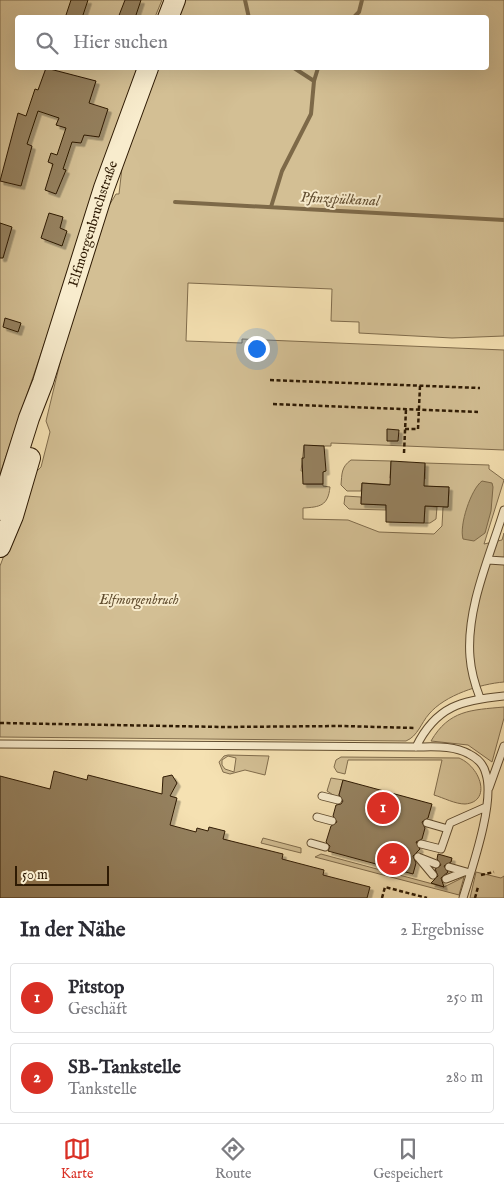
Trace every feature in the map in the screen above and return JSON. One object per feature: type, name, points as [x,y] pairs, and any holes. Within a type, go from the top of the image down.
[{"type":"main road","points":[[169,15],[175,0]]},
{"type":"main road","name":"Elfmorgenbruchstraße","points":[[0,509],[29,418],[43,382],[101,196],[147,70]]},
{"type":"main road","name":"Elfmorgenbruchstraße","points":[[0,547],[13,516],[30,457],[38,424],[43,382]]},
{"type":"lane","points":[[480,698],[470,658],[469,641],[477,597],[504,510]]},
{"type":"lane","points":[[488,560],[504,561]]},
{"type":"lane","points":[[416,747],[426,727],[454,705],[480,698],[504,696]]},
{"type":"lane","points":[[0,744],[452,748],[471,754],[484,769],[488,789]]},
{"type":"lane","points":[[463,898],[468,872],[486,807],[488,789],[504,746]]},
{"type":"lane","points":[[322,796],[338,800]]},
{"type":"lane","points":[[421,844],[441,849],[450,823],[486,807]]},
{"type":"lane","points":[[317,817],[332,821]]},
{"type":"lane","points":[[426,823],[448,828]]},
{"type":"lane","points":[[311,843],[325,847]]},
{"type":"lane","points":[[433,875],[418,857],[436,864]]},
{"type":"lane","points":[[449,867],[468,872]]},
{"type":"lane","points":[[446,878],[468,872]]},
{"type":"path","points":[[270,380],[480,388]]},
{"type":"path","points":[[405,429],[418,429],[420,386]]},
{"type":"path","points":[[273,404],[478,412]]},
{"type":"path","points":[[404,453],[406,409]]},
{"type":"path","points":[[0,723],[224,727],[426,727]]},
{"type":"path","points":[[475,898],[481,873],[494,872]]},
{"type":"path","points":[[382,898],[385,887],[427,898]]},
{"type":"green space","points":[[0,0],[162,0],[156,15],[15,15],[15,70],[137,70],[0,474]]},
{"type":"green space","name":"Elfmorgenbruch","points":[[180,0],[504,0],[504,336],[452,338],[359,333],[359,322],[331,321],[332,289],[188,283],[186,341],[242,343],[242,339],[504,350],[504,450],[331,443],[331,446],[304,446],[301,471],[304,471],[304,484],[323,484],[323,486],[330,487],[325,502],[318,506],[303,508],[303,519],[348,520],[379,532],[434,534],[442,526],[443,507],[448,507],[449,487],[418,486],[418,479],[425,479],[425,463],[489,465],[489,469],[504,480],[484,544],[502,540],[504,533],[504,682],[474,688],[444,701],[429,714],[416,733],[406,741],[0,737],[0,566],[35,473],[41,467],[50,432],[46,421],[65,342],[107,209],[116,194],[119,194],[124,150],[152,70],[489,70],[489,15],[173,15]]},
{"type":"green space","points":[[351,460],[391,461],[390,478],[395,478],[395,485],[362,483],[361,491],[347,491],[341,485],[342,474],[345,465]]},
{"type":"green space","points":[[345,496],[361,497],[361,504],[386,505],[386,510],[349,509],[344,504]]},
{"type":"green space","points":[[425,506],[437,507],[436,519],[430,523],[424,523]]},
{"type":"green space","points":[[504,707],[504,718],[492,762],[468,745],[431,741],[445,723],[453,717],[481,709]]},
{"type":"green space","points":[[228,755],[269,756],[265,775],[245,770],[230,774],[223,772],[219,762],[224,756]],"holes":[[[228,756],[236,758],[234,772],[225,769],[222,765],[222,760]]]},
{"type":"green space","points":[[341,757],[459,758],[467,762],[478,776],[481,791],[479,797],[473,802],[465,804],[434,795],[442,760],[348,760],[345,774],[337,772],[334,767],[336,760]]},
{"type":"green space","points":[[331,778],[343,780],[338,798],[327,791]]},
{"type":"green space","points":[[263,838],[301,848],[301,853],[261,843]]},
{"type":"green space","points":[[321,854],[444,887],[464,877],[459,895],[315,857]]},
{"type":"green space","points":[[476,872],[501,878],[504,876],[504,898],[470,898]]},
{"type":"shaded area","points":[[482,481],[492,483],[493,487],[491,511],[485,533],[474,541],[463,539],[464,517],[474,491]]},
{"type":"building","points":[[71,0],[88,0],[83,15],[66,15]]},
{"type":"building","points":[[125,0],[141,0],[136,15],[119,15]]},
{"type":"building","points":[[45,70],[54,70],[96,81],[89,103],[108,109],[99,137],[84,135],[81,143],[72,142],[63,169],[66,170],[56,194],[45,190],[53,164],[48,162],[51,153],[57,155],[66,128],[56,125],[59,118],[38,111],[27,144],[32,146],[21,186],[0,181],[18,113],[26,116],[35,89],[38,90]]},
{"type":"building","points":[[49,213],[63,217],[60,228],[67,231],[62,246],[41,238]]},
{"type":"building","points":[[0,223],[12,227],[3,258],[0,258]]},
{"type":"building","points":[[5,318],[21,323],[18,332],[3,327]]},
{"type":"building","points":[[387,429],[399,430],[398,441],[387,441]]},
{"type":"building","points":[[304,445],[324,446],[326,471],[323,472],[323,484],[303,484],[302,458],[304,458]]},
{"type":"building","points":[[391,461],[425,463],[424,486],[449,487],[448,507],[425,506],[424,523],[386,522],[386,505],[361,504],[362,483],[390,485]]},
{"type":"building","points":[[54,771],[87,780],[88,775],[162,794],[163,777],[172,775],[177,783],[170,796],[177,798],[170,825],[196,832],[197,828],[208,831],[209,827],[225,831],[223,839],[283,854],[282,859],[324,870],[323,875],[370,887],[367,898],[0,898],[0,776],[50,789]]},
{"type":"building","points":[[343,780],[432,804],[428,818],[422,822],[425,828],[422,839],[416,842],[420,849],[413,856],[416,863],[413,874],[328,851],[330,846],[326,842],[331,826],[337,822],[333,816],[336,805],[341,804],[343,801],[339,795]]},
{"type":"building","points":[[438,854],[452,858],[451,862],[444,866],[448,872],[441,878],[444,887],[431,883],[438,876],[435,869],[441,865],[437,859]]},
{"type":"waterway","points":[[245,0],[248,15]]},
{"type":"waterway","points":[[356,15],[359,12],[362,0]]},
{"type":"waterway","points":[[297,70],[314,81]]},
{"type":"waterway","points":[[271,207],[282,171],[311,114],[314,81],[317,70]]},
{"type":"waterway","name":"Pfinzspülkanal","points":[[175,202],[504,220]]},
{"type":"place","name":"Pitstop","points":[[383,808]]},
{"type":"place","name":"SB-Tankstelle","points":[[393,859]]}]
